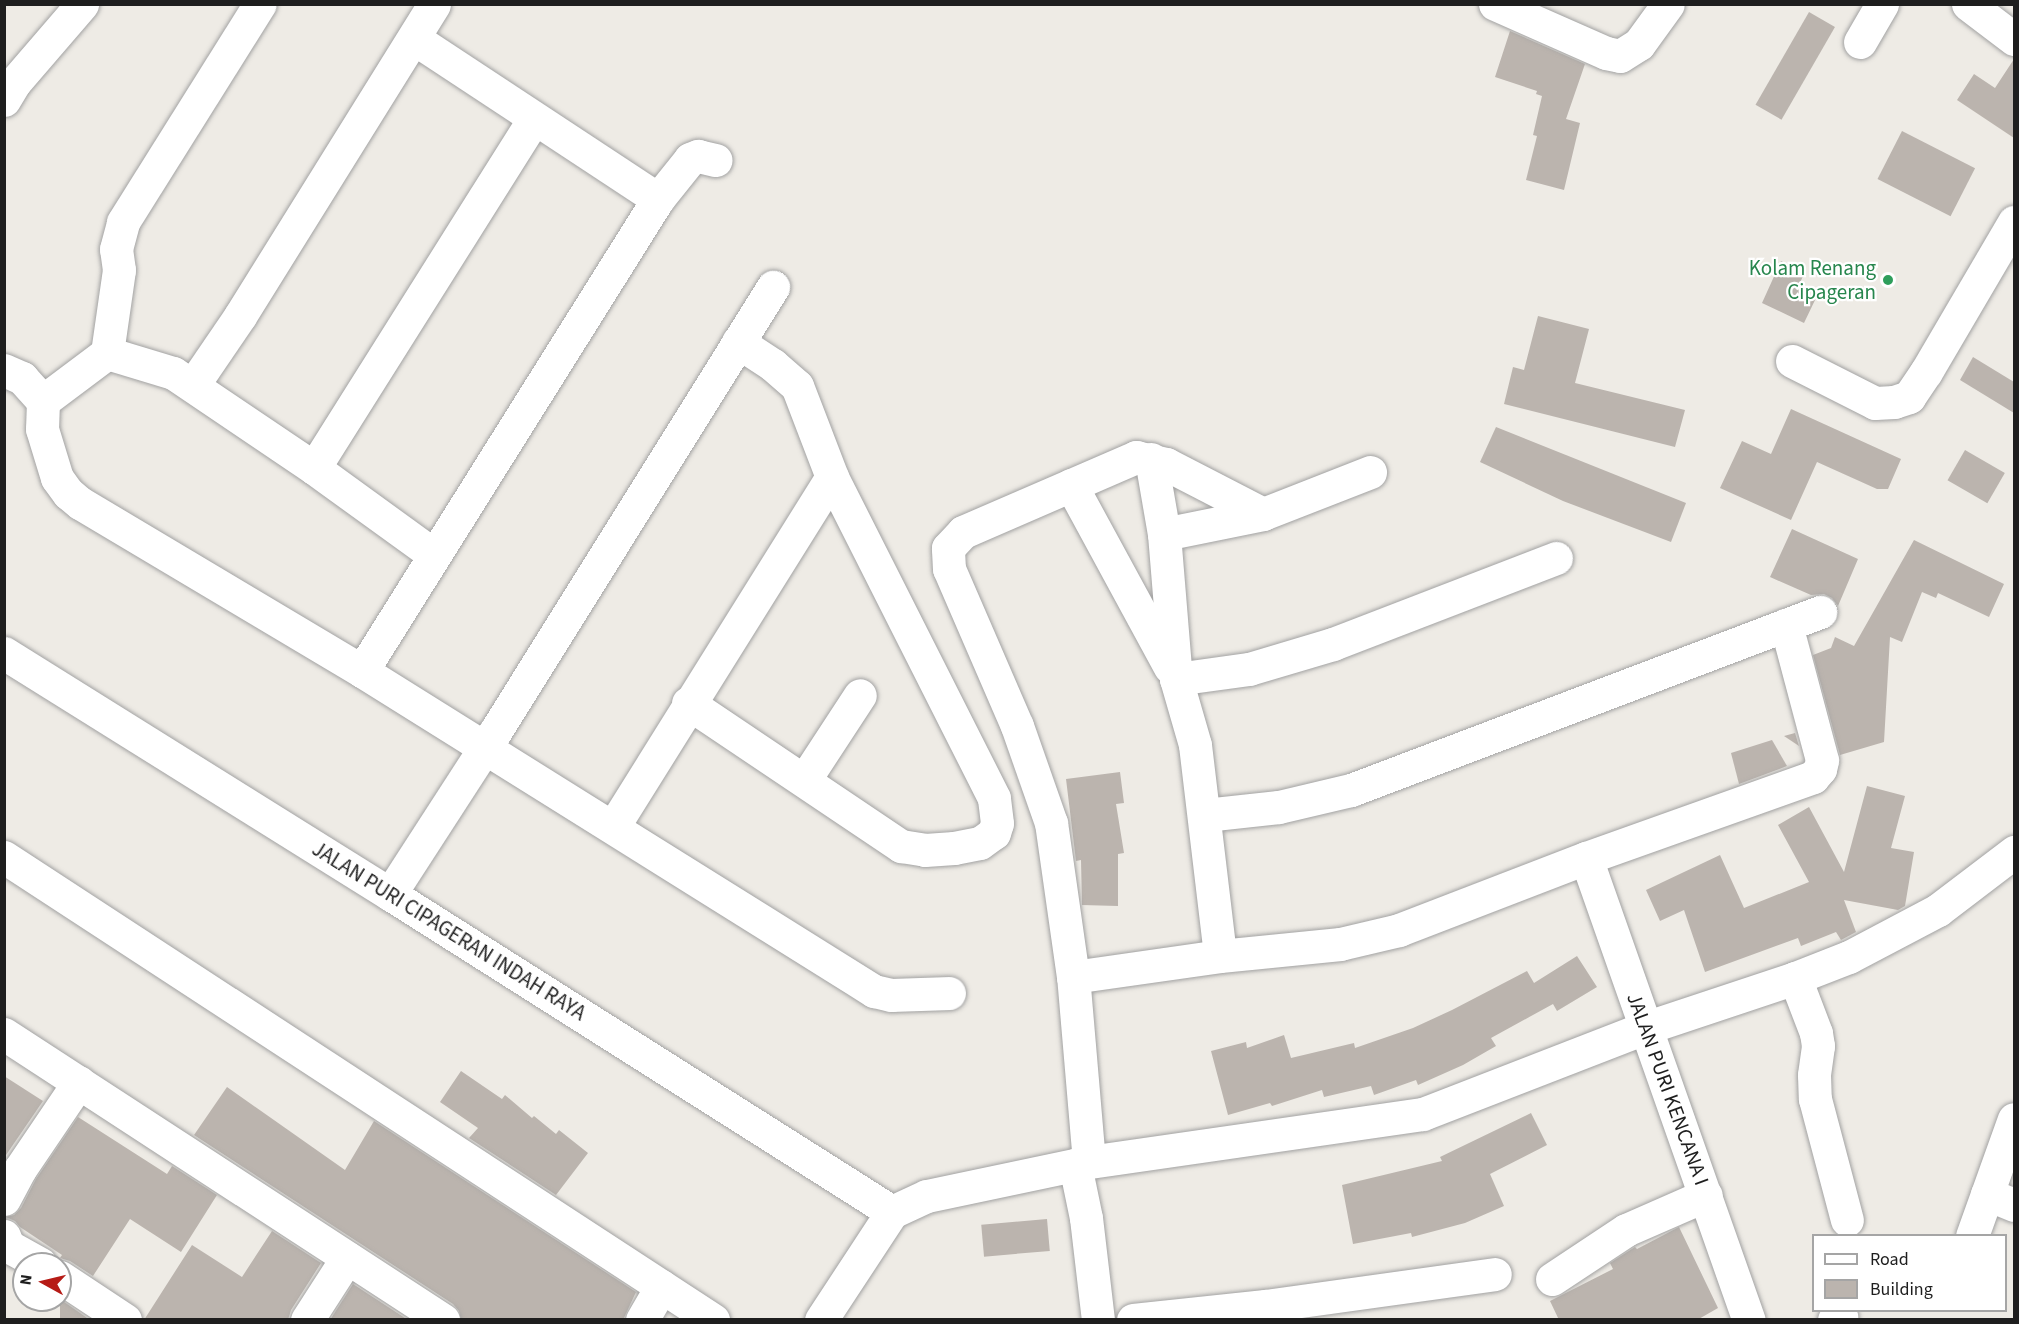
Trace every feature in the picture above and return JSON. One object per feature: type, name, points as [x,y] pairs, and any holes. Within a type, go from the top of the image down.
[{"type":"street","points":[[4,100],[15,81],[82,4]]},
{"type":"street","points":[[43,401],[107,353],[119,270],[116,249],[123,222],[260,4]]},
{"type":"street","points":[[193,385],[240,316],[415,39],[434,4]]},
{"type":"street","points":[[1495,4],[1606,53],[1620,56],[1639,44],[1668,4]]},
{"type":"street","points":[[1860,42],[1882,4]]},
{"type":"street","points":[[1968,4],[2014,39]]},
{"type":"street","points":[[415,39],[658,199]]},
{"type":"street","points":[[314,468],[534,119]]},
{"type":"street","points":[[362,671],[658,199],[690,159],[698,156],[716,160]]},
{"type":"street","points":[[1792,361],[1875,403],[1894,402],[1909,397],[2014,222]]},
{"type":"street","points":[[390,894],[484,749],[773,287]]},
{"type":"street","points":[[688,703],[805,779],[901,846],[925,850],[980,843],[994,833],[997,823],[994,798],[832,477],[797,386],[773,364],[738,342]]},
{"type":"street","points":[[107,353],[173,373],[193,385],[435,555]]},
{"type":"street","points":[[4,370],[22,378],[43,401],[42,429],[57,478],[68,493],[362,671],[874,990],[892,995],[949,993]]},
{"type":"street","points":[[1098,1320],[1086,1218],[1073,977],[1051,823],[1017,726],[950,569],[948,548],[963,531],[1136,457],[1166,464],[1263,514]]},
{"type":"street","points":[[1151,459],[1164,534],[1176,679],[1195,745],[1220,956]]},
{"type":"street","points":[[1164,534],[1263,514],[1370,472]]},
{"type":"street","points":[[613,827],[688,703],[832,477]]},
{"type":"street","points":[[1071,485],[1176,679]]},
{"type":"street","points":[[1176,679],[1250,669],[1333,644],[1556,558]]},
{"type":"street","points":[[1204,815],[1279,807],[1351,790],[1820,612]]},
{"type":"street","points":[[1073,977],[1220,956],[1340,944],[1400,930],[1586,858],[1813,777],[1820,769],[1822,760],[1786,625]]},
{"type":"street","name":"JALAN PURI CIPAGERAN INDAH RAYA","points":[[9,667],[390,894],[892,1212]]},
{"type":"street","points":[[805,779],[860,695]]},
{"type":"street","points":[[821,1320],[892,1212],[927,1196],[1082,1163],[1423,1114],[1645,1028],[1795,978],[1849,957],[1938,910],[2014,852]]},
{"type":"street","points":[[4,857],[713,1320]]},
{"type":"street","name":"JALAN PURI KENCANA I","points":[[1586,858],[1749,1320]]},
{"type":"street","points":[[1795,978],[1816,1033],[1818,1046],[1814,1075],[1815,1099],[1847,1220]]},
{"type":"street","points":[[4,1034],[443,1320]]},
{"type":"street","points":[[4,1199],[20,1169],[79,1082]]},
{"type":"street","points":[[1974,1234],[2001,1199],[2014,1119]]},
{"type":"street","points":[[1552,1280],[1626,1230],[1706,1195]]},
{"type":"street","points":[[4,1236],[8,1246],[19,1252]]},
{"type":"street","points":[[307,1320],[347,1258]]},
{"type":"street","points":[[1133,1320],[1266,1313],[1495,1274]]},
{"type":"street","points":[[72,1285],[125,1320]]},
{"type":"street","points":[[642,1320],[662,1286]]},
{"type":"building","points":[[1809,12],[1835,27],[1781,120],[1756,105]]},
{"type":"building","points":[[1510,31],[1585,64],[1566,119],[1580,123],[1564,190],[1526,180],[1537,136],[1533,135],[1542,96],[1536,94],[1537,91],[1495,77]]},
{"type":"building","points":[[2014,59],[2014,138],[1957,100],[1974,74],[1995,88]]},
{"type":"building","points":[[1902,131],[1975,168],[1951,216],[1877,179]]},
{"type":"building","points":[[1781,261],[1805,272],[1797,289],[1816,298],[1804,323],[1762,303]]},
{"type":"building","points":[[1538,316],[1589,329],[1575,383],[1685,410],[1675,447],[1504,404],[1513,367],[1524,370]]},
{"type":"building","points":[[1973,357],[2014,382],[2014,413],[1960,380]]},
{"type":"building","points":[[1791,409],[1901,459],[1888,489],[1877,489],[1817,462],[1791,520],[1720,488],[1742,441],[1771,454]]},
{"type":"building","points":[[1496,427],[1686,503],[1671,542],[1563,501],[1480,462]]},
{"type":"building","points":[[1965,450],[2005,473],[1987,503],[1948,480]]},
{"type":"building","points":[[1792,529],[1858,559],[1838,606],[1832,598],[1824,594],[1811,595],[1770,577]]},
{"type":"building","points":[[1914,540],[2004,584],[1989,617],[1938,593],[1936,598],[1922,592],[1902,642],[1890,637],[1884,742],[1840,755],[1813,655],[1831,648],[1835,637],[1854,646]]},
{"type":"building","points":[[1795,733],[1799,746],[1784,736]]},
{"type":"building","points":[[1772,740],[1787,766],[1739,784],[1731,753]]},
{"type":"building","points":[[1120,772],[1124,803],[1116,804],[1124,853],[1118,854],[1118,906],[1082,905],[1081,860],[1076,861],[1066,779]]},
{"type":"building","points":[[1867,786],[1905,796],[1891,848],[1914,852],[1905,906],[1898,910],[1844,900],[1856,932],[1841,940],[1836,932],[1801,946],[1798,938],[1705,972],[1684,910],[1660,921],[1646,890],[1720,855],[1744,908],[1809,882],[1778,825],[1809,807],[1844,872]]},
{"type":"building","points":[[1577,956],[1597,987],[1557,1011],[1553,1004],[1491,1038],[1496,1046],[1463,1065],[1418,1085],[1416,1080],[1374,1095],[1371,1086],[1324,1097],[1322,1090],[1272,1106],[1270,1103],[1228,1115],[1211,1051],[1246,1042],[1247,1048],[1284,1035],[1291,1058],[1354,1043],[1355,1048],[1413,1028],[1527,971],[1534,983]]},
{"type":"building","points":[[461,1071],[502,1099],[505,1095],[532,1118],[534,1116],[556,1134],[559,1130],[588,1153],[556,1195],[469,1138],[478,1128],[440,1102]]},
{"type":"building","points":[[4,1076],[43,1101],[4,1158]]},
{"type":"building","points":[[227,1087],[345,1170],[374,1121],[636,1292],[623,1320],[461,1320],[459,1311],[453,1304],[194,1135]]},
{"type":"building","points":[[1531,1113],[1547,1145],[1490,1174],[1504,1206],[1465,1223],[1412,1237],[1411,1233],[1353,1244],[1342,1185],[1442,1161],[1440,1157]]},
{"type":"building","points":[[78,1117],[167,1174],[172,1166],[217,1195],[181,1252],[130,1219],[93,1276],[72,1262],[72,1252],[58,1252],[6,1217],[14,1215],[21,1208],[36,1179]]},
{"type":"building","points":[[1047,1219],[1050,1251],[984,1257],[981,1225]]},
{"type":"building","points":[[1679,1227],[1718,1308],[1697,1320],[1559,1320],[1550,1301],[1613,1269],[1610,1263],[1635,1247],[1637,1249]]},
{"type":"building","points":[[272,1231],[321,1263],[291,1310],[288,1320],[144,1320],[192,1245],[242,1277]]},
{"type":"building","points":[[353,1284],[408,1320],[330,1320]]},
{"type":"building","points":[[72,1307],[90,1320],[60,1320],[60,1312],[72,1312]]},
{"type":"place","name":"Kolam Renang Cipageran","points":[[1888,280]]}]
